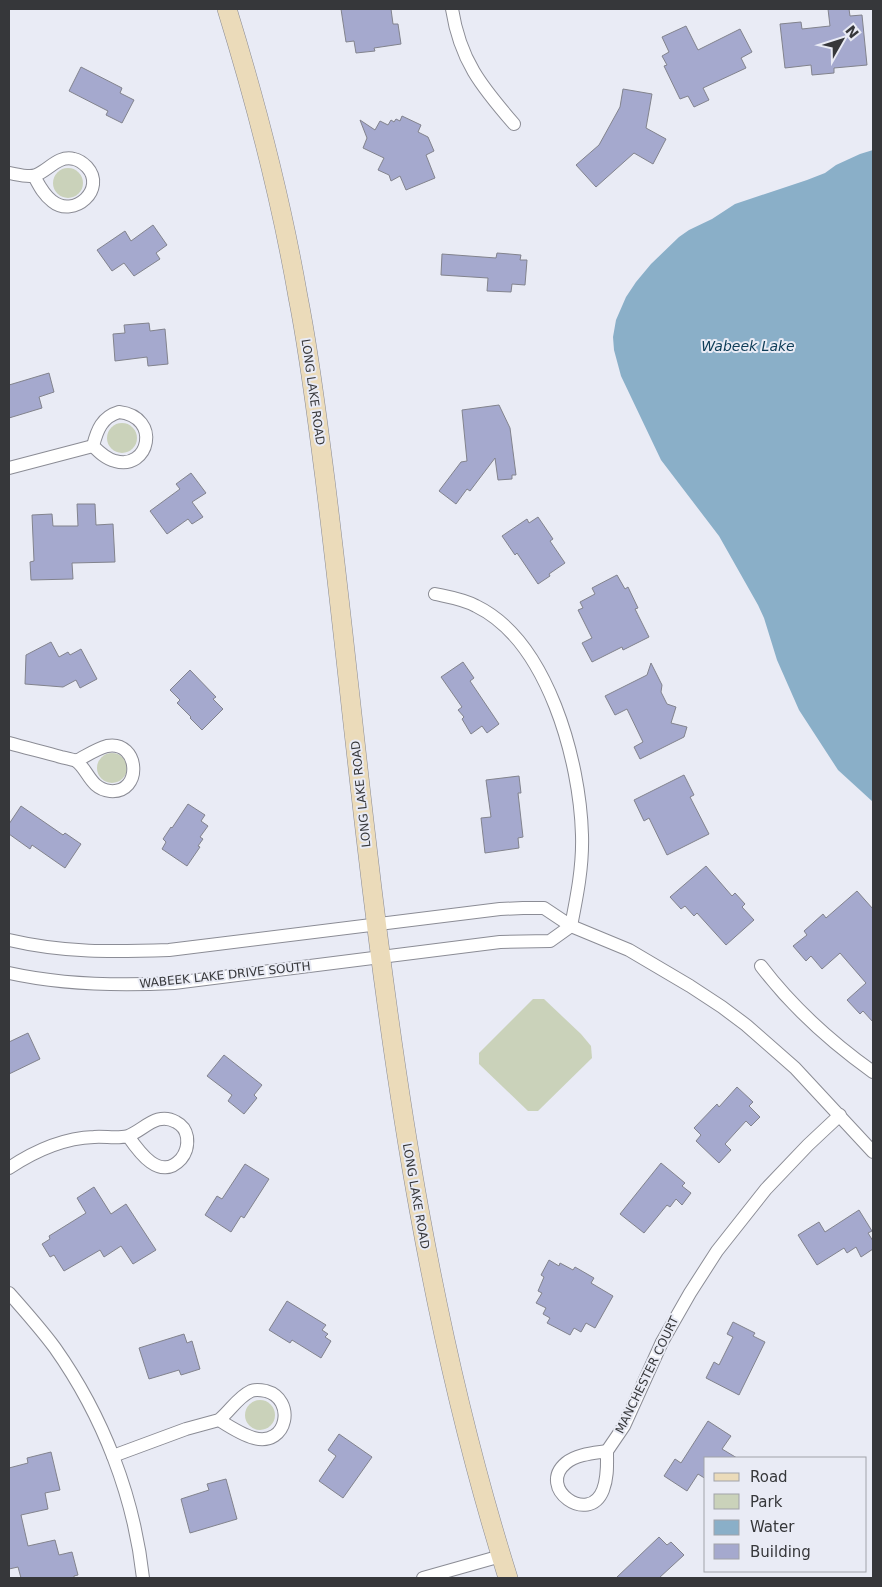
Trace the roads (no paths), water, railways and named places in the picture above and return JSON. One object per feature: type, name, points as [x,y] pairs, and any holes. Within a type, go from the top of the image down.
[{"type":"main road","name":"LONG LAKE ROAD","points":[[227,9],[262,133],[280,208],[313,386],[381,957],[398,1087],[427,1258],[463,1415],[508,1578]]},
{"type":"street","points":[[452,9],[460,42],[470,66],[492,98],[514,124]]},
{"type":"street","points":[[9,173],[34,176],[57,161],[73,158],[90,172],[94,185],[92,192],[82,202],[69,208],[53,202],[40,188],[34,176]]},
{"type":"street","points":[[120,412],[132,415],[139,420],[146,431],[146,442],[142,451],[134,459],[127,462],[113,461],[92,446],[101,424],[106,418],[120,412]]},
{"type":"street","points":[[9,468],[92,446]]},
{"type":"street","points":[[436,594],[459,599],[476,606],[512,633],[537,668],[556,708],[572,762],[582,826],[582,854],[572,926]]},
{"type":"street","points":[[9,743],[76,761],[96,785],[109,791],[122,788],[132,778],[134,772],[132,758],[122,748],[115,746],[108,746],[76,761]]},
{"type":"street","points":[[9,940],[35,946],[78,951],[168,950],[377,924],[523,908],[544,908],[572,926],[629,950],[722,1006],[788,1062],[873,1152]]},
{"type":"street","name":"WABEEK LAKE DRIVE SOUTH","points":[[9,973],[50,980],[132,985],[174,983],[500,942],[550,942],[572,926]]},
{"type":"street","points":[[761,966],[780,991],[809,1021],[839,1047],[873,1072]]},
{"type":"street","name":"MANCHESTER COURT","points":[[607,1451],[624,1426],[662,1342],[717,1251],[766,1189],[840,1115]]},
{"type":"street","points":[[9,1168],[42,1150],[93,1136],[128,1136],[153,1121],[166,1119],[179,1124],[187,1137],[187,1144],[185,1153],[180,1160],[168,1166],[159,1166],[145,1159],[128,1136]]},
{"type":"street","points":[[9,1293],[38,1326],[74,1376],[98,1421],[123,1480],[141,1556],[143,1578]]},
{"type":"street","points":[[113,1456],[186,1429],[220,1420],[242,1397],[250,1392],[258,1390],[269,1392],[277,1398],[285,1413],[285,1420],[280,1430],[274,1436],[264,1439],[254,1439],[242,1434],[220,1420]]},
{"type":"street","points":[[607,1451],[605,1484],[598,1498],[583,1504],[576,1504],[568,1500],[559,1488],[558,1480],[562,1466],[575,1458],[607,1451]]},
{"type":"street","points":[[423,1578],[501,1556]]},
{"type":"water","name":"Wabeek Lake","points":[[873,150],[873,802],[838,770],[799,710],[777,660],[758,605],[719,536],[661,460],[621,376],[614,350],[613,337],[616,320],[626,297],[651,264],[679,237],[735,204],[825,173],[836,165]]}]
